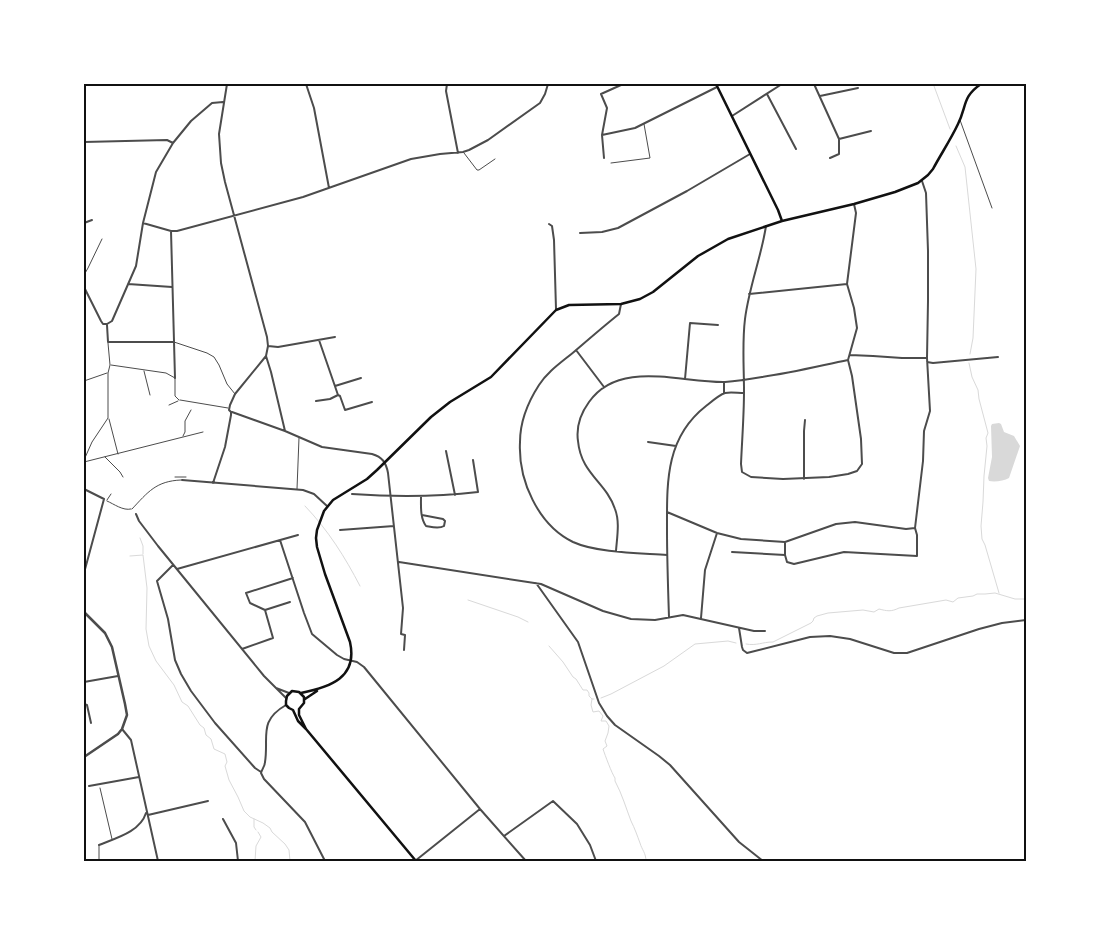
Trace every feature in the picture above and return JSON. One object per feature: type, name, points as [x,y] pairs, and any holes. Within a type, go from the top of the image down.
[{"type":"main road","points":[[304,698],[338,680],[346,672],[351,661],[352,650],[317,547],[316,532],[321,516],[337,497],[367,479],[426,421],[450,402],[491,377],[556,310],[569,305],[621,304],[640,299],[653,292],[689,263],[728,240],[782,221],[895,192],[914,186],[922,181],[933,169],[960,119],[967,97],[973,89],[981,84]]},
{"type":"main road","points":[[717,85],[782,221]]},
{"type":"main road","points":[[318,690],[301,693],[290,692],[286,698],[286,705],[293,710],[298,721],[415,861]]},
{"type":"main road","points":[[293,710],[299,709],[304,704],[304,698],[301,693]]},
{"type":"main road","points":[[299,709],[300,718],[306,729]]},
{"type":"street","points":[[227,84],[219,130],[219,145],[225,182],[267,338],[266,356],[285,432]]},
{"type":"street","points":[[306,84],[314,108],[328,188]]},
{"type":"street","points":[[447,84],[447,96],[458,153]]},
{"type":"street","points":[[144,223],[176,231],[303,197],[411,160],[463,152],[483,143],[540,103],[546,94],[548,84]]},
{"type":"street","points":[[604,158],[602,134],[606,108],[601,94],[621,84]]},
{"type":"street","points":[[732,116],[782,84]]},
{"type":"street","points":[[814,84],[839,139],[839,154],[830,158]]},
{"type":"street","points":[[602,134],[634,128],[644,124],[717,85]]},
{"type":"street","points":[[820,96],[858,88]]},
{"type":"street","points":[[767,94],[796,149]]},
{"type":"street","points":[[84,287],[103,324],[112,321],[136,263],[154,176],[173,143],[194,118],[212,103],[223,102]]},
{"type":"street","points":[[960,119],[992,208]]},
{"type":"street","points":[[610,164],[650,158],[644,124]]},
{"type":"street","points":[[839,139],[871,131]]},
{"type":"street","points":[[84,142],[166,140],[173,143]]},
{"type":"street","points":[[463,152],[477,170],[495,159]]},
{"type":"street","points":[[580,233],[602,232],[618,228],[750,154]]},
{"type":"street","points":[[785,542],[787,562],[794,564],[844,552],[917,556],[915,528],[924,431],[930,411],[927,362],[929,276],[926,193],[922,181]]},
{"type":"street","points":[[766,226],[745,319],[742,472],[751,477],[804,479],[848,474],[857,471],[862,464],[861,439],[848,360],[857,328],[854,308],[847,284],[856,213],[854,204]]},
{"type":"street","points":[[84,223],[92,220]]},
{"type":"street","points":[[548,224],[552,226],[554,240],[556,310]]},
{"type":"street","points":[[171,231],[175,396],[179,400]]},
{"type":"street","points":[[84,275],[102,239]]},
{"type":"street","points":[[128,284],[172,287]]},
{"type":"street","points":[[750,294],[847,284]]},
{"type":"street","points":[[621,304],[619,314],[550,371],[538,386],[522,422],[520,443],[522,469],[538,510],[552,527],[565,537],[578,544],[595,548],[667,555]]},
{"type":"street","points":[[685,379],[690,323],[718,325]]},
{"type":"street","points":[[107,324],[110,365],[108,373],[108,418],[118,454]]},
{"type":"street","points":[[268,346],[278,347],[335,336]]},
{"type":"street","points":[[319,340],[345,410],[372,402]]},
{"type":"street","points":[[108,342],[174,342],[207,352],[214,357],[227,384],[235,394]]},
{"type":"street","points":[[576,350],[604,387]]},
{"type":"street","points":[[213,483],[225,447],[231,412],[229,408],[235,394],[266,356]]},
{"type":"street","points":[[850,356],[927,358]]},
{"type":"street","points":[[927,362],[998,357]]},
{"type":"street","points":[[616,551],[616,511],[608,494],[586,467],[579,450],[578,440],[578,429],[583,411],[592,398],[604,387],[622,379],[641,376],[724,382],[744,380],[794,372],[848,360]]},
{"type":"street","points":[[110,365],[166,373],[175,378]]},
{"type":"street","points":[[144,370],[150,395]]},
{"type":"street","points":[[84,380],[108,373]]},
{"type":"street","points":[[335,386],[361,378]]},
{"type":"street","points":[[724,382],[724,394]]},
{"type":"street","points":[[669,617],[667,555],[668,475],[676,446],[695,416],[706,406],[724,394],[744,393]]},
{"type":"street","points":[[316,401],[330,399],[338,395]]},
{"type":"street","points":[[169,404],[179,400],[229,408]]},
{"type":"street","points":[[183,437],[185,420],[191,410]]},
{"type":"street","points":[[231,412],[329,448],[379,456],[385,462],[388,472],[404,608],[401,634],[405,635],[404,650]]},
{"type":"street","points":[[84,461],[92,442],[108,418]]},
{"type":"street","points":[[804,479],[805,420]]},
{"type":"street","points":[[84,461],[203,432]]},
{"type":"street","points":[[297,490],[298,437]]},
{"type":"street","points":[[648,442],[676,446]]},
{"type":"street","points":[[446,451],[455,495]]},
{"type":"street","points":[[104,457],[123,477]]},
{"type":"street","points":[[352,494],[421,496],[478,492],[472,460]]},
{"type":"street","points":[[175,477],[186,477]]},
{"type":"street","points":[[84,489],[129,510],[157,485],[182,480],[306,491],[314,494],[328,506]]},
{"type":"street","points":[[84,573],[105,500],[111,494]]},
{"type":"street","points":[[421,496],[422,515],[423,522],[426,526],[444,526],[445,521],[443,519],[422,515]]},
{"type":"street","points":[[132,508],[139,521],[173,565],[264,676],[286,698]]},
{"type":"street","points":[[667,512],[716,533],[741,539],[785,542],[846,522],[906,529],[915,528]]},
{"type":"street","points":[[340,530],[394,526]]},
{"type":"street","points":[[701,618],[705,570],[716,533]]},
{"type":"street","points":[[177,569],[298,535]]},
{"type":"street","points":[[280,540],[312,634],[334,653],[344,659],[364,666],[480,809],[526,861]]},
{"type":"street","points":[[732,552],[785,555]]},
{"type":"street","points":[[399,562],[536,583],[623,618],[647,621],[683,615],[754,632],[765,631]]},
{"type":"street","points":[[173,565],[157,581],[168,619],[175,660],[184,680],[215,723],[304,822],[324,861]]},
{"type":"street","points":[[290,602],[265,610],[250,603],[246,593],[293,578]]},
{"type":"street","points":[[536,583],[578,642],[599,703],[615,725],[670,765],[740,842],[763,861]]},
{"type":"street","points":[[242,649],[273,638],[265,610]]},
{"type":"street","points":[[84,612],[105,633],[109,640],[126,711],[125,723],[118,734],[84,757]]},
{"type":"street","points":[[739,628],[742,648],[747,653],[810,637],[830,636],[850,639],[894,653],[907,653],[979,629],[1002,623],[1026,620]]},
{"type":"street","points":[[84,682],[118,676]]},
{"type":"street","points":[[276,688],[290,692]]},
{"type":"street","points":[[84,704],[87,705],[91,723]]},
{"type":"street","points":[[261,772],[266,763],[268,722],[277,711],[286,705]]},
{"type":"street","points":[[122,729],[132,740],[158,861]]},
{"type":"street","points":[[89,786],[140,777]]},
{"type":"street","points":[[100,788],[112,840]]},
{"type":"street","points":[[148,815],[208,801]]},
{"type":"street","points":[[504,836],[553,801],[577,824],[590,844],[596,861]]},
{"type":"street","points":[[415,861],[480,809]]},
{"type":"street","points":[[99,861],[99,845],[137,827],[145,817],[147,810]]},
{"type":"street","points":[[223,819],[236,843],[238,861]]},
{"type":"shaded area","points":[[999,423],[1004,432],[1014,436],[1020,446],[1009,478],[989,481],[992,457],[991,426],[992,424]]},
{"type":"waterway","points":[[934,86],[950,129]]},
{"type":"waterway","points":[[956,146],[965,167],[976,269],[973,338],[970,354]]},
{"type":"waterway","points":[[969,363],[972,377],[978,390],[988,433],[986,438],[981,526],[982,539],[999,593]]},
{"type":"waterway","points":[[305,506],[336,544],[360,586]]},
{"type":"waterway","points":[[140,538],[143,554]]},
{"type":"waterway","points":[[130,556],[143,555],[147,588],[146,629],[149,646],[156,661],[174,685],[182,702],[188,706],[204,728],[206,735],[211,739],[214,749],[225,754],[227,762],[225,766],[229,780],[244,811],[250,817],[270,828],[285,844],[289,850],[290,861]]},
{"type":"waterway","points":[[746,644],[753,645],[773,642],[811,623],[817,616],[828,613],[863,610],[874,612],[879,609],[891,611],[946,600],[953,602],[958,598],[977,594],[995,593],[1015,599],[1025,599],[1026,605]]},
{"type":"waterway","points":[[468,600],[528,622]]},
{"type":"waterway","points":[[601,698],[664,666],[695,644],[728,641],[736,643]]},
{"type":"waterway","points":[[549,646],[583,690],[587,690],[589,696],[594,699]]},
{"type":"waterway","points":[[592,699],[593,712],[599,711],[603,716],[601,721],[606,721],[609,726],[605,741],[607,746],[603,749],[645,854],[646,861]]},
{"type":"waterway","points":[[254,819],[256,830]]},
{"type":"waterway","points":[[255,861],[256,846],[261,837],[258,832]]}]
